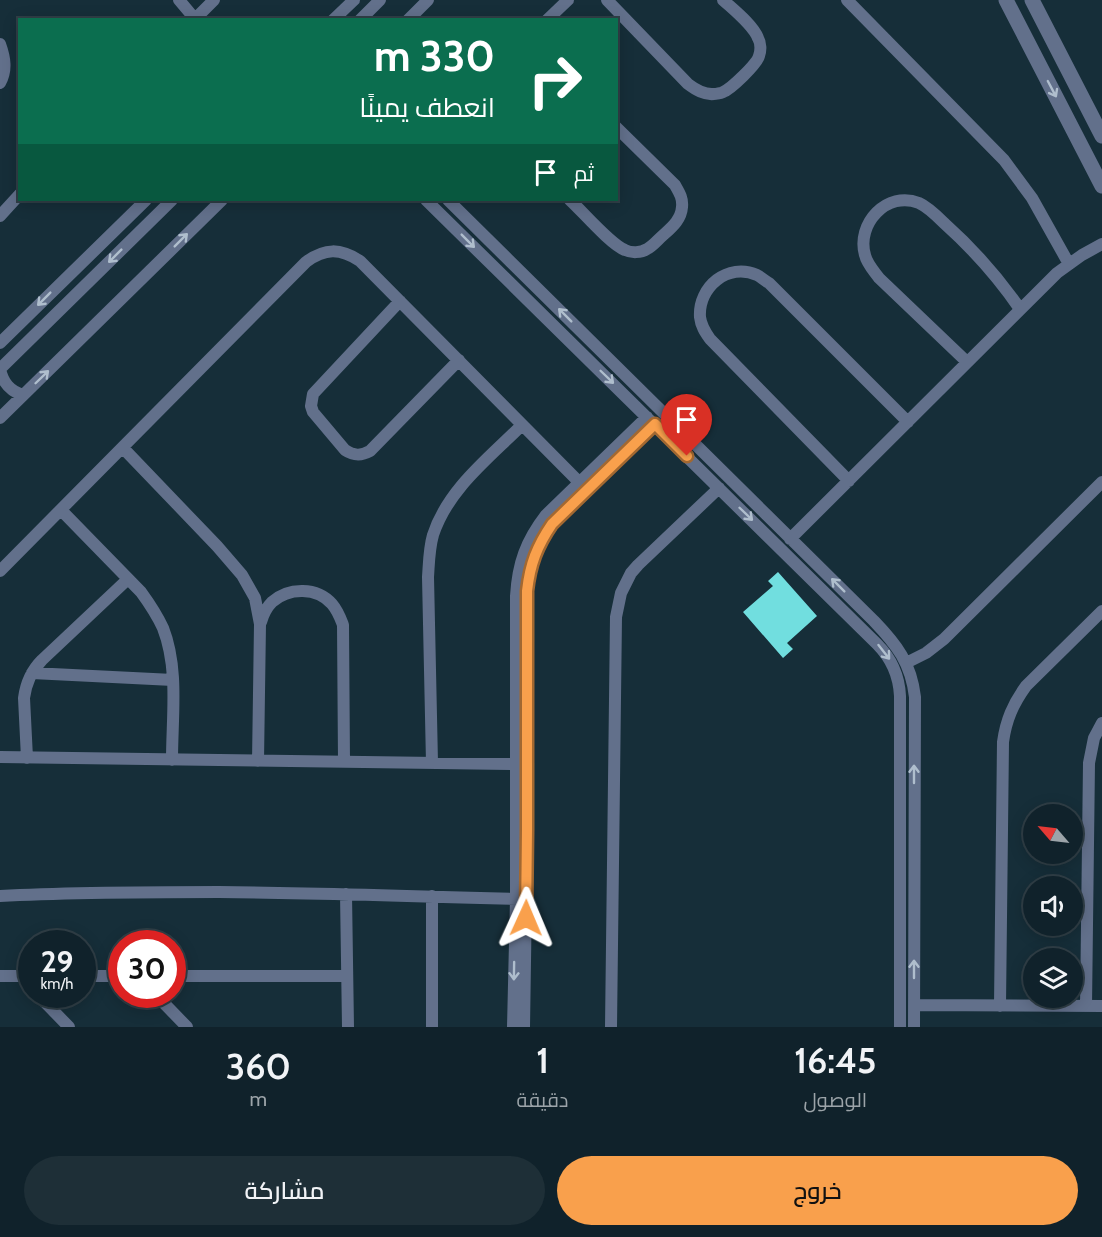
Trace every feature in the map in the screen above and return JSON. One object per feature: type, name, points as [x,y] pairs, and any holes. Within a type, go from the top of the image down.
[{"type":"street","points":[[179,0],[194,18]]},
{"type":"street","points":[[196,18],[214,0]]},
{"type":"street","points":[[335,18],[354,0]]},
{"type":"street","points":[[362,18],[380,0]]},
{"type":"street","points":[[410,18],[428,0]]},
{"type":"street","points":[[549,18],[568,0]]},
{"type":"street","points":[[607,0],[688,84],[705,94],[715,94],[724,92],[755,65],[761,47],[754,30],[723,0]]},
{"type":"street","points":[[847,0],[1004,160],[1032,198],[1069,264]]},
{"type":"street","points":[[1006,0],[1102,186]]},
{"type":"street","points":[[1032,0],[1102,136]]},
{"type":"street","points":[[0,44],[5,68],[0,83]]},
{"type":"street","points":[[1039,64],[1060,54]]},
{"type":"street","points":[[571,201],[614,243],[626,251],[640,252],[647,249],[675,224],[682,208],[680,192],[618,129]]},
{"type":"street","points":[[0,216],[18,196]]},
{"type":"street","points":[[967,362],[871,268],[865,255],[864,242],[872,217],[881,207],[894,201],[907,200],[919,203],[929,210],[987,265],[1020,309]]},
{"type":"street","points":[[0,343],[145,201]]},
{"type":"street","points":[[23,395],[10,388],[0,369],[171,201]]},
{"type":"street","points":[[0,418],[221,201]]},
{"type":"street","points":[[427,201],[885,652],[896,673],[900,696],[900,1027]]},
{"type":"street","points":[[449,201],[888,635],[901,653],[915,697],[914,1027]]},
{"type":"street","points":[[790,539],[1057,273],[1102,244]]},
{"type":"street","points":[[0,571],[306,262],[325,252],[338,251],[350,254],[360,261],[579,482]]},
{"type":"street","points":[[849,481],[710,339],[700,320],[700,305],[705,291],[715,280],[728,273],[743,272],[757,275],[769,283],[908,422]]},
{"type":"street","points":[[400,301],[313,394],[311,406],[313,412],[345,450],[357,456],[370,451],[459,360]]},
{"type":"street","points":[[513,1027],[516,899],[516,596],[520,562],[526,545],[546,515],[579,482],[651,420]]},
{"type":"street","points":[[524,1027],[527,591],[529,573],[534,556],[552,524],[651,420]]},
{"type":"street","points":[[432,763],[428,577],[433,537],[444,509],[461,485],[522,425]]},
{"type":"street","points":[[123,448],[217,546],[242,575],[255,598],[260,624],[258,761]]},
{"type":"street","points":[[906,663],[926,653],[944,639],[1102,482]]},
{"type":"street","points":[[611,1027],[616,617],[618,605],[626,582],[638,565],[719,488]]},
{"type":"street","points":[[61,510],[141,592],[162,626],[172,662],[172,760]]},
{"type":"street","points":[[27,758],[24,698],[32,673],[42,660],[129,579]]},
{"type":"street","points":[[260,624],[264,612],[273,602],[283,595],[296,591],[308,591],[321,595],[339,613],[343,625],[344,762]]},
{"type":"street","points":[[1000,1006],[1005,726],[1013,705],[1026,686],[1102,611]]},
{"type":"street","points":[[32,673],[173,680]]},
{"type":"street","points":[[1086,1006],[1089,763],[1094,738],[1102,723]]},
{"type":"street","points":[[0,757],[516,764]]},
{"type":"street","points":[[0,896],[128,892],[346,894],[516,899]]},
{"type":"street","points":[[346,894],[348,1027]]},
{"type":"street","points":[[432,896],[432,1027]]},
{"type":"street","points":[[0,976],[18,976]]},
{"type":"street","points":[[186,976],[347,976]]},
{"type":"street","points":[[914,1005],[1102,1006]]},
{"type":"street","points":[[51,1008],[69,1027]]},
{"type":"street","points":[[169,1008],[188,1027]]},
{"type":"building","points":[[778,572],[817,616],[787,643],[793,649],[783,658],[743,612],[773,586],[768,581]]},
{"type":"route","points":[[526,918],[527,591],[534,556],[552,524],[655,424],[687,456]]}]
